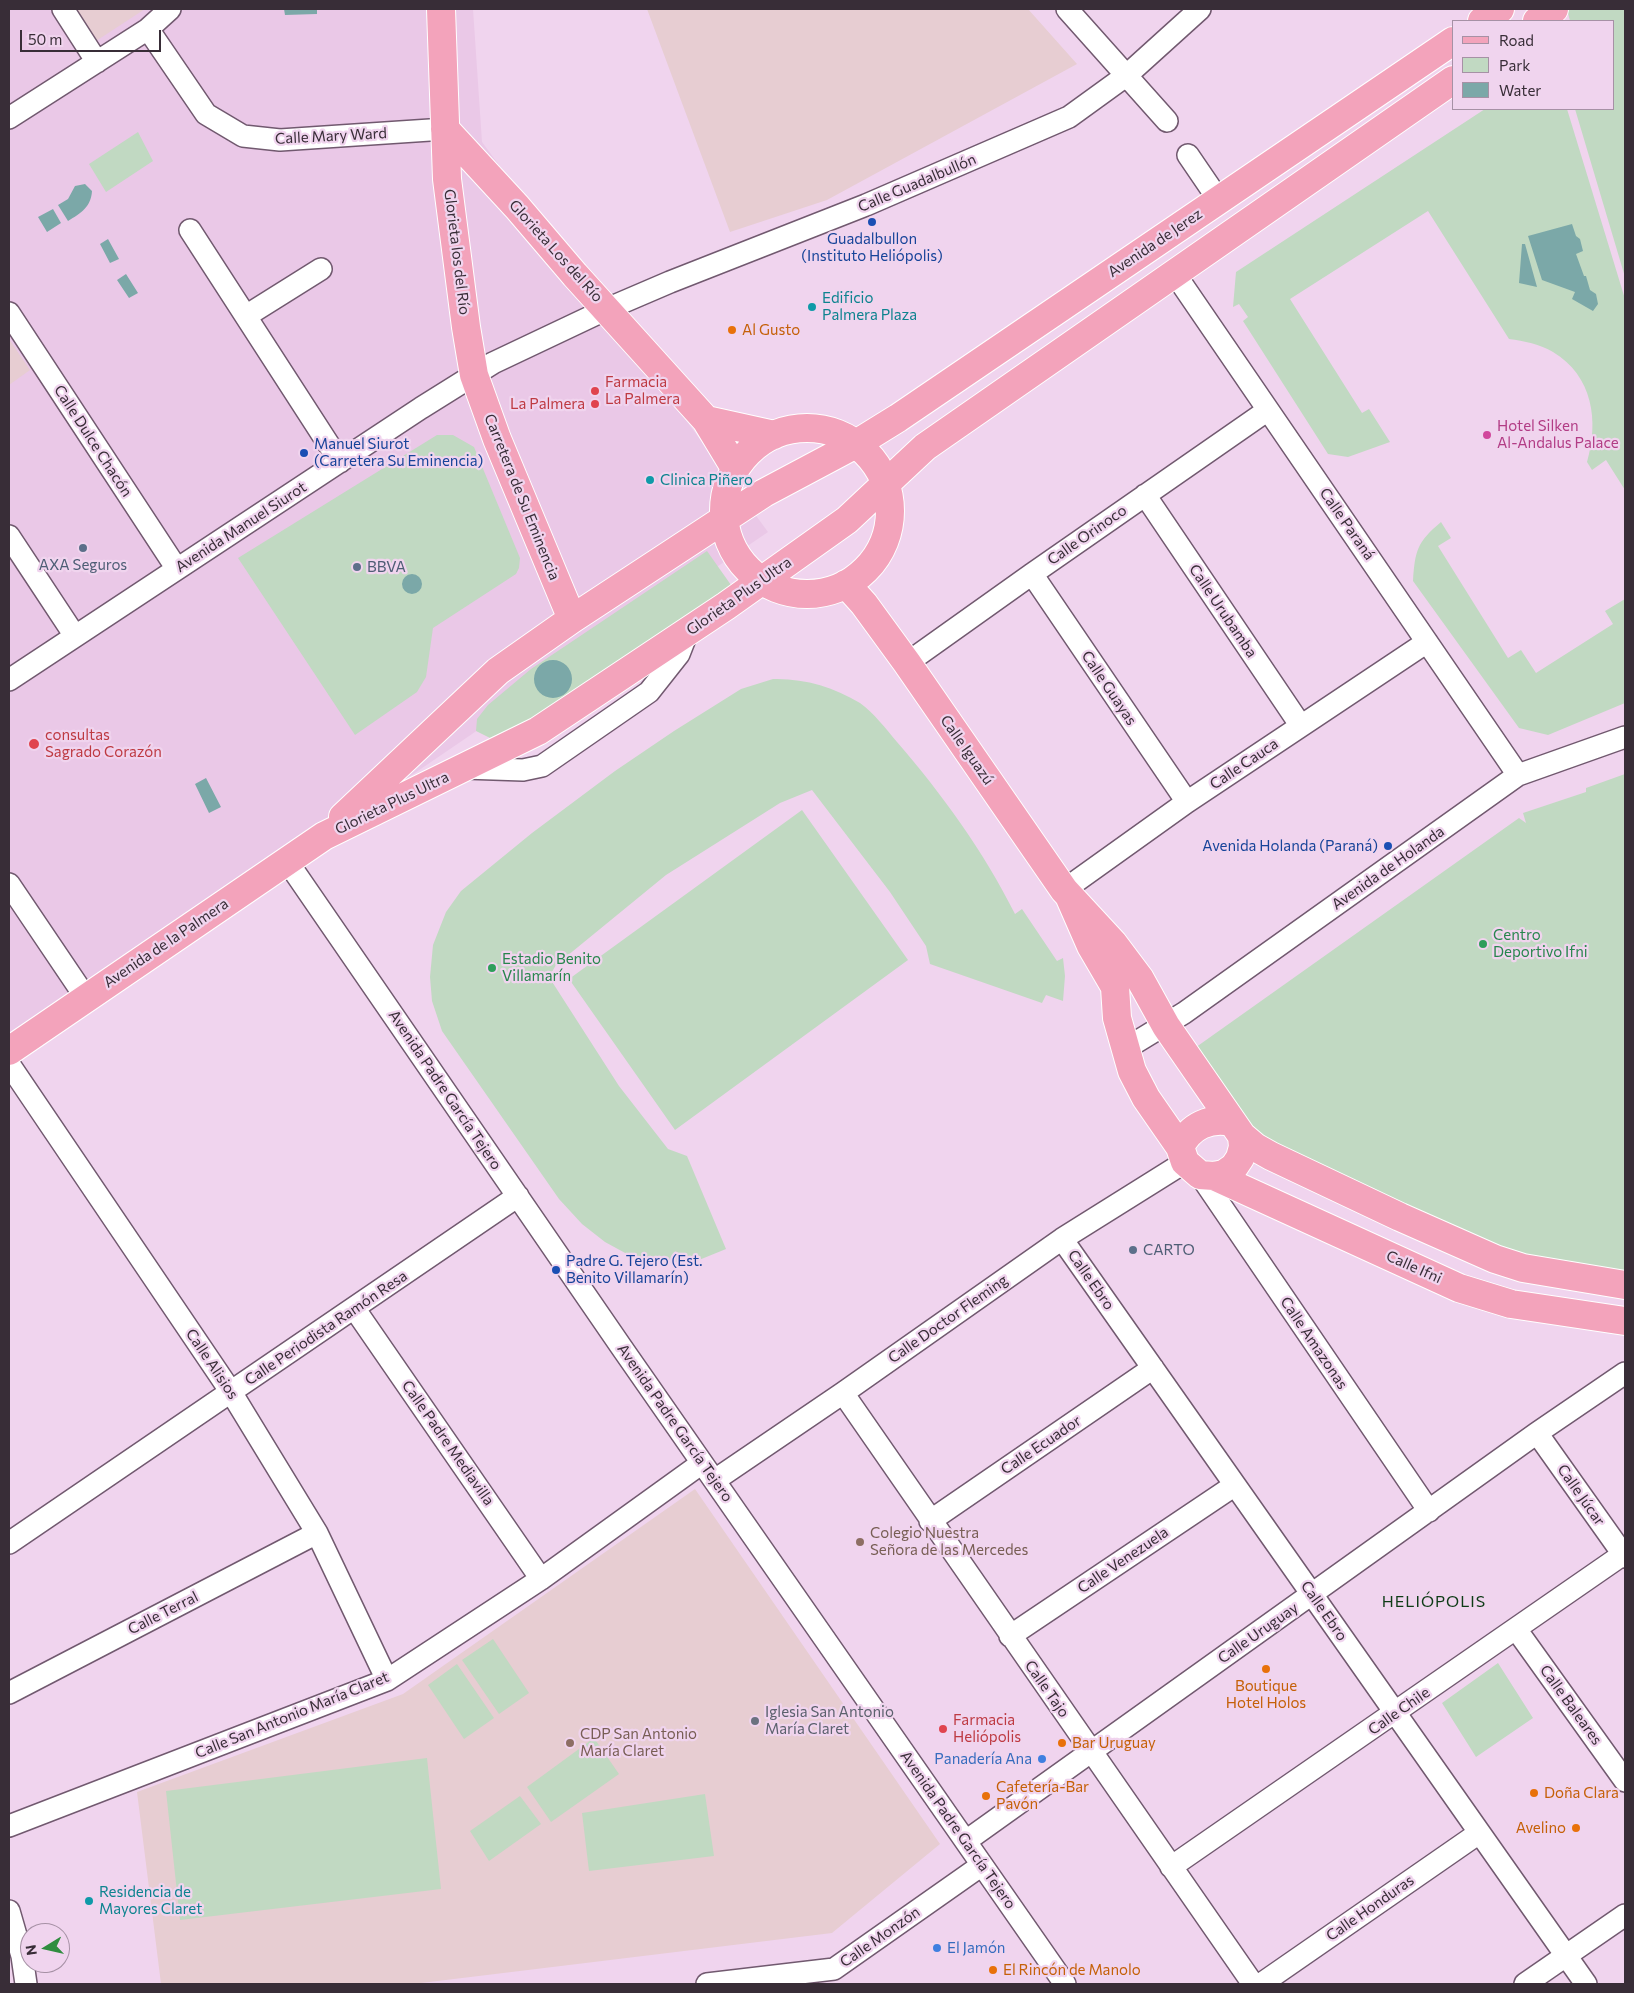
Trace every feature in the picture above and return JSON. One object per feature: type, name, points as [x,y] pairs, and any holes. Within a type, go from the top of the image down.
[{"type":"main road","points":[[441,9],[445,129]]},
{"type":"main road","points":[[1484,20],[1500,9]]},
{"type":"main road","points":[[1538,20],[1554,9]]},
{"type":"main road","name":"Avenida de Jerez","points":[[856,444],[905,414],[1218,199],[1452,42]]},
{"type":"main road","points":[[885,483],[925,447],[1452,81]]},
{"type":"main road","name":"Glorieta Los del Río","points":[[445,129],[607,309]]},
{"type":"main road","name":"Glorieta los del Río","points":[[445,129],[447,179],[474,375]]},
{"type":"main road","points":[[607,309],[706,420],[735,468]]},
{"type":"main road","name":"Carretera de Su Eminencia","points":[[474,375],[497,439],[572,619]]},
{"type":"main road","points":[[706,420],[774,435]]},
{"type":"main road","points":[[811,428],[834,432],[856,444],[873,461],[885,483],[890,506],[888,530],[879,551],[855,577],[826,592],[804,594],[782,590],[762,581],[743,565],[731,544],[724,520],[725,496],[735,468],[765,439],[787,430],[811,428]]},
{"type":"main road","name":"Glorieta Plus Ultra","points":[[324,836],[498,671],[572,619],[764,493],[856,444]]},
{"type":"main road","name":"Glorieta Plus Ultra","points":[[324,836],[538,731],[762,581],[847,520],[885,483]]},
{"type":"main road","name":"Calle Iguazú","points":[[855,577],[864,604],[1067,894],[1114,943],[1140,980],[1166,1026],[1237,1129]]},
{"type":"main road","name":"Avenida de la Palmera","points":[[9,1050],[324,836]]},
{"type":"main road","name":"Calle Iguazú","points":[[1067,894],[1087,938],[1115,986],[1117,1018],[1132,1071],[1146,1098],[1195,1165]]},
{"type":"main road","points":[[1237,1129],[1242,1153],[1238,1163],[1229,1171],[1195,1165],[1189,1133],[1204,1123],[1215,1120],[1237,1129],[1255,1146],[1271,1156],[1494,1259],[1523,1268],[1625,1285]]},
{"type":"main road","name":"Calle Ifni","points":[[1195,1165],[1459,1288],[1511,1304],[1625,1321]]},
{"type":"street","points":[[63,9],[97,62]]},
{"type":"street","points":[[9,118],[148,28],[170,9]]},
{"type":"street","points":[[1067,9],[1167,121]]},
{"type":"street","name":"Calle Guadalbullón","points":[[607,309],[670,282],[866,205],[1069,117],[1127,75],[1200,9]]},
{"type":"street","name":"Calle Mary Ward","points":[[148,28],[206,114],[243,136],[280,140],[445,129]]},
{"type":"street","points":[[1188,155],[1218,199]]},
{"type":"street","points":[[190,230],[340,462]]},
{"type":"street","points":[[246,316],[321,270]]},
{"type":"street","name":"Calle Paraná","points":[[1175,274],[1518,775]]},
{"type":"street","name":"Glorieta Los del Río","points":[[474,375],[493,363],[607,309]]},
{"type":"street","name":"Calle Dulce Chacón","points":[[9,313],[177,569]]},
{"type":"street","name":"Avenida Manuel Siurot","points":[[9,680],[474,375]]},
{"type":"street","name":"Calle Orinoco","points":[[907,663],[1268,410]]},
{"type":"street","name":"Calle Urubamba","points":[[1145,495],[1301,726]]},
{"type":"street","points":[[9,536],[75,636]]},
{"type":"street","name":"Calle Guayas","points":[[1032,574],[1187,802]]},
{"type":"street","name":"Calle Cauca","points":[[1067,894],[1187,802],[1427,642]]},
{"type":"street","name":"Avenida de Holanda","points":[[1126,1048],[1166,1026],[1518,775],[1625,737]]},
{"type":"street","name":"Avenida Padre García Tejero","points":[[287,861],[702,1463],[1065,1984]]},
{"type":"street","points":[[9,884],[86,998]]},
{"type":"street","name":"Calle Alisios","points":[[9,1064],[231,1392],[317,1534],[387,1680]]},
{"type":"street","name":"Calle Doctor Fleming","points":[[715,1480],[843,1393],[1062,1239],[1195,1165]]},
{"type":"street","name":"Calle Amazonas","points":[[1195,1165],[1429,1511]]},
{"type":"street","name":"Calle Periodista Ramón Resa","points":[[9,1543],[518,1196]]},
{"type":"street","name":"Calle Ebro","points":[[1062,1239],[1586,1984]]},
{"type":"street","name":"Calle Padre Mediavilla","points":[[354,1308],[541,1579]]},
{"type":"street","name":"Calle Ecuador","points":[[930,1521],[1153,1368]]},
{"type":"street","name":"Calle Uruguay","points":[[966,1841],[1537,1433],[1625,1373]]},
{"type":"street","name":"Calle Tajo","points":[[843,1393],[1253,1984]]},
{"type":"street","name":"Calle Júcar","points":[[1537,1433],[1625,1555]]},
{"type":"street","name":"Calle San Antonio María Claret","points":[[9,1826],[387,1680],[541,1579],[702,1463]]},
{"type":"street","name":"Calle Venezuela","points":[[1010,1636],[1235,1485]]},
{"type":"street","name":"Calle Terral","points":[[9,1693],[317,1534]]},
{"type":"street","name":"Calle Chile","points":[[1171,1867],[1625,1555]]},
{"type":"street","name":"Calle Baleares","points":[[1516,1629],[1625,1781]]},
{"type":"street","name":"Calle Honduras","points":[[1261,1984],[1479,1833]]},
{"type":"street","name":"Calle Monzón","points":[[707,1984],[835,1977],[982,1865]]},
{"type":"street","points":[[9,1911],[22,1956],[26,1984]]},
{"type":"street","points":[[1525,1984],[1625,1915]]},
{"type":"shaded area","points":[[9,9],[473,9],[482,142],[768,532],[9,1050]]},
{"type":"shaded area","points":[[75,9],[145,9],[96,41]]},
{"type":"shaded area","points":[[647,9],[1028,9],[1077,64],[827,200],[730,232]]},
{"type":"shaded area","points":[[9,339],[30,370],[9,385]]},
{"type":"shaded area","name":"CDP San Antonio María Claret","points":[[695,1489],[940,1844],[832,1933],[413,1984],[161,1984],[137,1792],[403,1694]]},
{"type":"green space","points":[[1567,9],[1625,9],[1625,277],[1575,110],[1614,110],[1614,20],[1570,20]]},
{"type":"green space","points":[[1483,110],[1567,110],[1625,299],[1625,490],[1606,460],[1592,470],[1587,462],[1591,446],[1592,416],[1590,401],[1577,374],[1566,362],[1548,349],[1532,343],[1509,339],[1428,211],[1290,299],[1362,413],[1369,409],[1390,442],[1348,457],[1328,454],[1243,321],[1248,317],[1239,304],[1233,307],[1236,272]]},
{"type":"green space","points":[[138,132],[153,161],[106,192],[89,164]]},
{"type":"green space","points":[[437,435],[453,435],[474,447],[520,558],[519,568],[516,574],[433,628],[426,677],[417,692],[355,735],[238,558]]},
{"type":"green space","points":[[1441,522],[1451,538],[1438,546],[1508,658],[1521,650],[1536,673],[1613,624],[1605,611],[1625,599],[1625,703],[1548,735],[1519,728],[1413,581],[1416,554],[1427,535]]},
{"type":"green space","points":[[707,551],[731,585],[592,682],[536,717],[490,738],[476,731],[477,719],[488,705],[531,669]]},
{"type":"green space","name":"Estadio Benito Villamarín","points":[[773,679],[807,682],[840,692],[860,703],[880,721],[930,782],[961,824],[990,868],[1015,914],[1022,909],[1057,961],[1063,958],[1065,976],[1063,1001],[1046,995],[1042,1003],[930,964],[926,946],[890,892],[812,790],[780,803],[666,875],[556,965],[549,977],[619,1086],[668,1149],[687,1156],[726,1249],[699,1260],[667,1263],[638,1260],[605,1242],[582,1224],[559,1199],[442,1031],[432,1001],[430,977],[433,945],[446,912],[461,891],[532,833],[615,771],[674,731],[741,689]]},
{"type":"green space","name":"Centro Deportivo Ifni","points":[[1625,774],[1625,1277],[1534,1263],[1256,1138],[1192,1050],[1519,818],[1526,823],[1523,813],[1586,792],[1586,788]]},
{"type":"green space","name":"Estadio Benito Villamarín","points":[[802,810],[908,960],[675,1130],[569,979]]},
{"type":"green space","points":[[493,1639],[529,1693],[499,1714],[462,1660]]},
{"type":"green space","points":[[1498,1663],[1533,1718],[1476,1757],[1442,1703]]},
{"type":"green space","points":[[457,1664],[494,1718],[464,1739],[428,1685]]},
{"type":"green space","points":[[594,1738],[619,1774],[551,1822],[527,1787]]},
{"type":"green space","points":[[427,1758],[441,1889],[180,1920],[166,1791]]},
{"type":"green space","points":[[705,1794],[714,1856],[589,1871],[582,1813]]},
{"type":"green space","points":[[520,1796],[541,1824],[489,1861],[470,1831]]},
{"type":"water","points":[[284,9],[317,9],[317,14],[285,15]]},
{"type":"water","points":[[85,184],[92,191],[90,201],[81,212],[68,221],[58,205],[68,199],[75,186]]},
{"type":"water","points":[[53,209],[61,223],[47,232],[38,217]]},
{"type":"water","points":[[1572,224],[1576,236],[1580,239],[1583,251],[1576,254],[1590,290],[1596,294],[1598,304],[1593,311],[1572,299],[1575,292],[1542,280],[1528,236]]},
{"type":"water","points":[[108,239],[119,259],[110,263],[100,244]]},
{"type":"water","points":[[1522,244],[1525,244],[1537,287],[1519,283]]},
{"type":"water","points":[[126,274],[138,293],[129,298],[117,280]]},
{"type":"water","points":[[412,574],[419,577],[422,584],[419,591],[412,594],[405,591],[402,584],[405,577]]},
{"type":"water","points":[[553,660],[566,666],[572,679],[566,692],[553,698],[540,692],[534,679],[540,666]]},
{"type":"water","points":[[206,778],[221,807],[209,813],[195,784]]},
{"type":"place","name":"Guadalbullon (Instituto Heliópolis)","points":[[872,222]]},
{"type":"place","name":"Edificio Palmera Plaza","points":[[812,307]]},
{"type":"place","name":"Al Gusto","points":[[732,330]]},
{"type":"place","name":"Farmacia La Palmera","points":[[595,391]]},
{"type":"place","name":"La Palmera","points":[[595,404]]},
{"type":"place","name":"Hotel Silken Al-Andalus Palace","points":[[1487,435]]},
{"type":"place","name":"Manuel Siurot (Carretera Su Eminencia)","points":[[304,453]]},
{"type":"place","name":"Clinica Piñero","points":[[650,480]]},
{"type":"place","name":"AXA Seguros","points":[[83,548]]},
{"type":"place","name":"BBVA","points":[[357,567]]},
{"type":"place","name":"consultas Sagrado Corazón","points":[[34,744]]},
{"type":"place","name":"Avenida Holanda (Paraná)","points":[[1388,846]]},
{"type":"place","name":"Centro Deportivo Ifni","points":[[1483,944]]},
{"type":"place","name":"Estadio Benito Villamarín","points":[[492,968]]},
{"type":"place","name":"CARTO","points":[[1133,1250]]},
{"type":"place","name":"Padre G. Tejero (Est. Benito Villamarín)","points":[[556,1270]]},
{"type":"place","name":"Colegio Nuestra Señora de las Mercedes","points":[[860,1542]]},
{"type":"place","name":"Boutique Hotel Holos","points":[[1266,1669]]},
{"type":"place","name":"Iglesia San Antonio María Claret","points":[[755,1721]]},
{"type":"place","name":"Farmacia Heliópolis","points":[[943,1729]]},
{"type":"place","name":"CDP San Antonio María Claret","points":[[570,1743]]},
{"type":"place","name":"Bar Uruguay","points":[[1062,1743]]},
{"type":"place","name":"Panadería Ana","points":[[1042,1759]]},
{"type":"place","name":"Doña Clara","points":[[1534,1793]]},
{"type":"place","name":"Cafetería-Bar Pavón","points":[[986,1796]]},
{"type":"place","name":"Avelino","points":[[1576,1828]]},
{"type":"place","name":"Residencia de Mayores Claret","points":[[89,1901]]},
{"type":"place","name":"El Jamón","points":[[937,1948]]},
{"type":"place","name":"El Rincón de Manolo","points":[[993,1970]]},
{"type":"district","name":"HELIÓPOLIS","points":[[1434,1602]]}]
